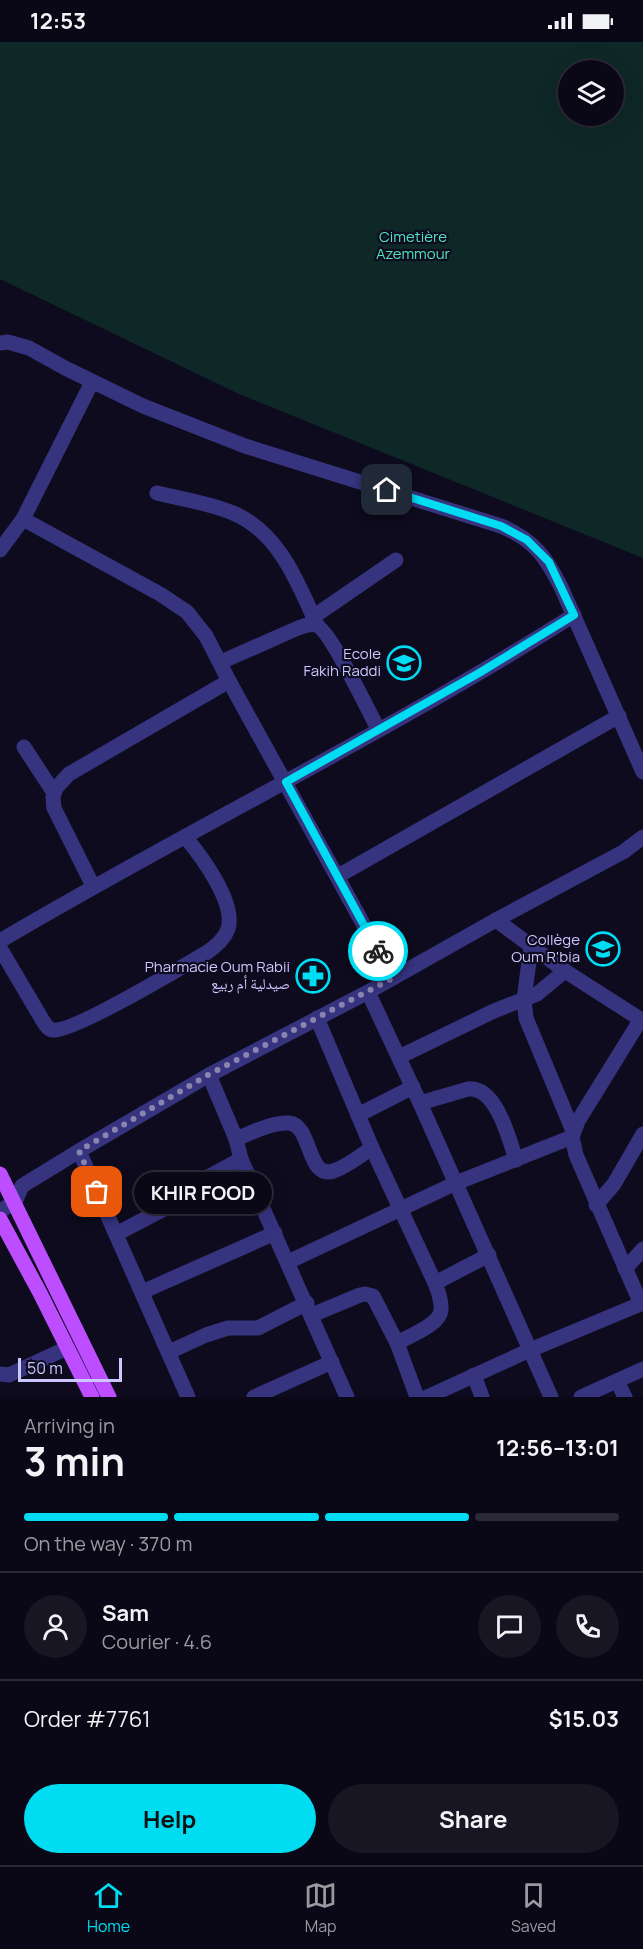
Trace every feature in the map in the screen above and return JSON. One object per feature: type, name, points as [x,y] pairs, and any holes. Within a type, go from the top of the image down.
[{"type":"main road","points":[[2,1183],[15,1202],[109,1397]]},
{"type":"main road","points":[[0,1218],[92,1397]]},
{"type":"main road","points":[[69,1352],[85,1348]]},
{"type":"street","points":[[0,343],[17,344],[29,348],[143,406],[245,446],[514,531],[541,552],[549,562],[643,772]]},
{"type":"street","points":[[0,550],[23,519],[92,382]]},
{"type":"street","points":[[157,493],[234,514],[260,530],[287,563],[315,621],[324,630],[378,729]]},
{"type":"street","points":[[23,519],[160,594],[187,612],[206,636],[221,662],[229,681],[393,978]]},
{"type":"street","points":[[221,662],[315,621],[396,560]]},
{"type":"street","points":[[0,941],[93,886],[186,838],[479,673],[574,615]]},
{"type":"street","points":[[93,886],[55,812],[54,793],[59,784],[76,770],[229,681]]},
{"type":"street","points":[[338,876],[619,716]]},
{"type":"street","points":[[24,747],[54,793]]},
{"type":"street","points":[[0,1211],[15,1202],[22,1186],[208,1075],[368,992],[623,852],[643,837]]},
{"type":"street","points":[[0,948],[43,1022],[53,1030],[66,1027],[110,1007],[206,953],[214,948],[225,935],[228,928],[228,917],[225,900],[218,886],[186,838]]},
{"type":"street","points":[[288,1262],[456,1183],[516,1160],[573,1134],[642,1020],[565,971],[496,920]]},
{"type":"street","points":[[427,1397],[530,1350],[642,1303],[596,1205],[579,1162],[573,1134],[526,1018],[524,999],[531,947]]},
{"type":"street","points":[[399,1057],[494,1011],[537,994],[565,971]]},
{"type":"street","points":[[368,992],[413,1087],[551,1397]]},
{"type":"street","points":[[317,1018],[399,1210],[435,1283],[441,1305],[440,1317],[397,1343]]},
{"type":"street","points":[[208,1075],[236,1138],[242,1159],[347,1397]]},
{"type":"street","points":[[358,1115],[413,1087]]},
{"type":"street","points":[[420,1103],[468,1089],[475,1088],[482,1091],[487,1095],[499,1117],[516,1160]]},
{"type":"street","points":[[236,1138],[291,1123],[297,1126],[317,1166],[327,1171],[337,1170],[372,1148]]},
{"type":"street","points":[[596,1205],[614,1184],[643,1134]]},
{"type":"street","points":[[79,1151],[188,1397]]},
{"type":"street","points":[[116,1234],[162,1210],[206,1178],[242,1159]]},
{"type":"street","points":[[2,1183],[22,1186]]},
{"type":"street","points":[[142,1292],[274,1233]]},
{"type":"street","points":[[625,1269],[643,1249]]},
{"type":"street","points":[[435,1283],[489,1256]]},
{"type":"street","points":[[169,1352],[206,1335],[228,1328],[258,1328],[309,1309],[369,1294],[376,1301],[397,1343],[417,1397]]},
{"type":"street","points":[[0,1374],[9,1375],[69,1352]]},
{"type":"street","points":[[254,1397],[332,1362]]},
{"type":"street","points":[[581,1397],[643,1369]]},
{"type":"street","points":[[474,1376],[482,1397]]},
{"type":"street","points":[[617,1381],[625,1397]]},
{"type":"green space","name":"Cimetière Azemmour","points":[[0,42],[643,42],[643,558],[239,394],[0,279]]},
{"type":"way so far","points":[[97,1192],[79,1151],[208,1075],[393,978],[378,951]]},
{"type":"place","name":"Ecole Fakih Raddi","points":[[404,663]]},
{"type":"place","name":"Collège Oum R'bia","points":[[603,949]]},
{"type":"place","name":"Pharmacie Oum Rabii صيدلية أم ربيع","points":[[313,976]]},
{"type":"place","name":"KHIR FOOD","points":[[97,1192]]},
{"type":"route","points":[[378,951],[286,782],[479,673],[574,615],[549,562],[541,552],[514,531],[387,490]]}]
